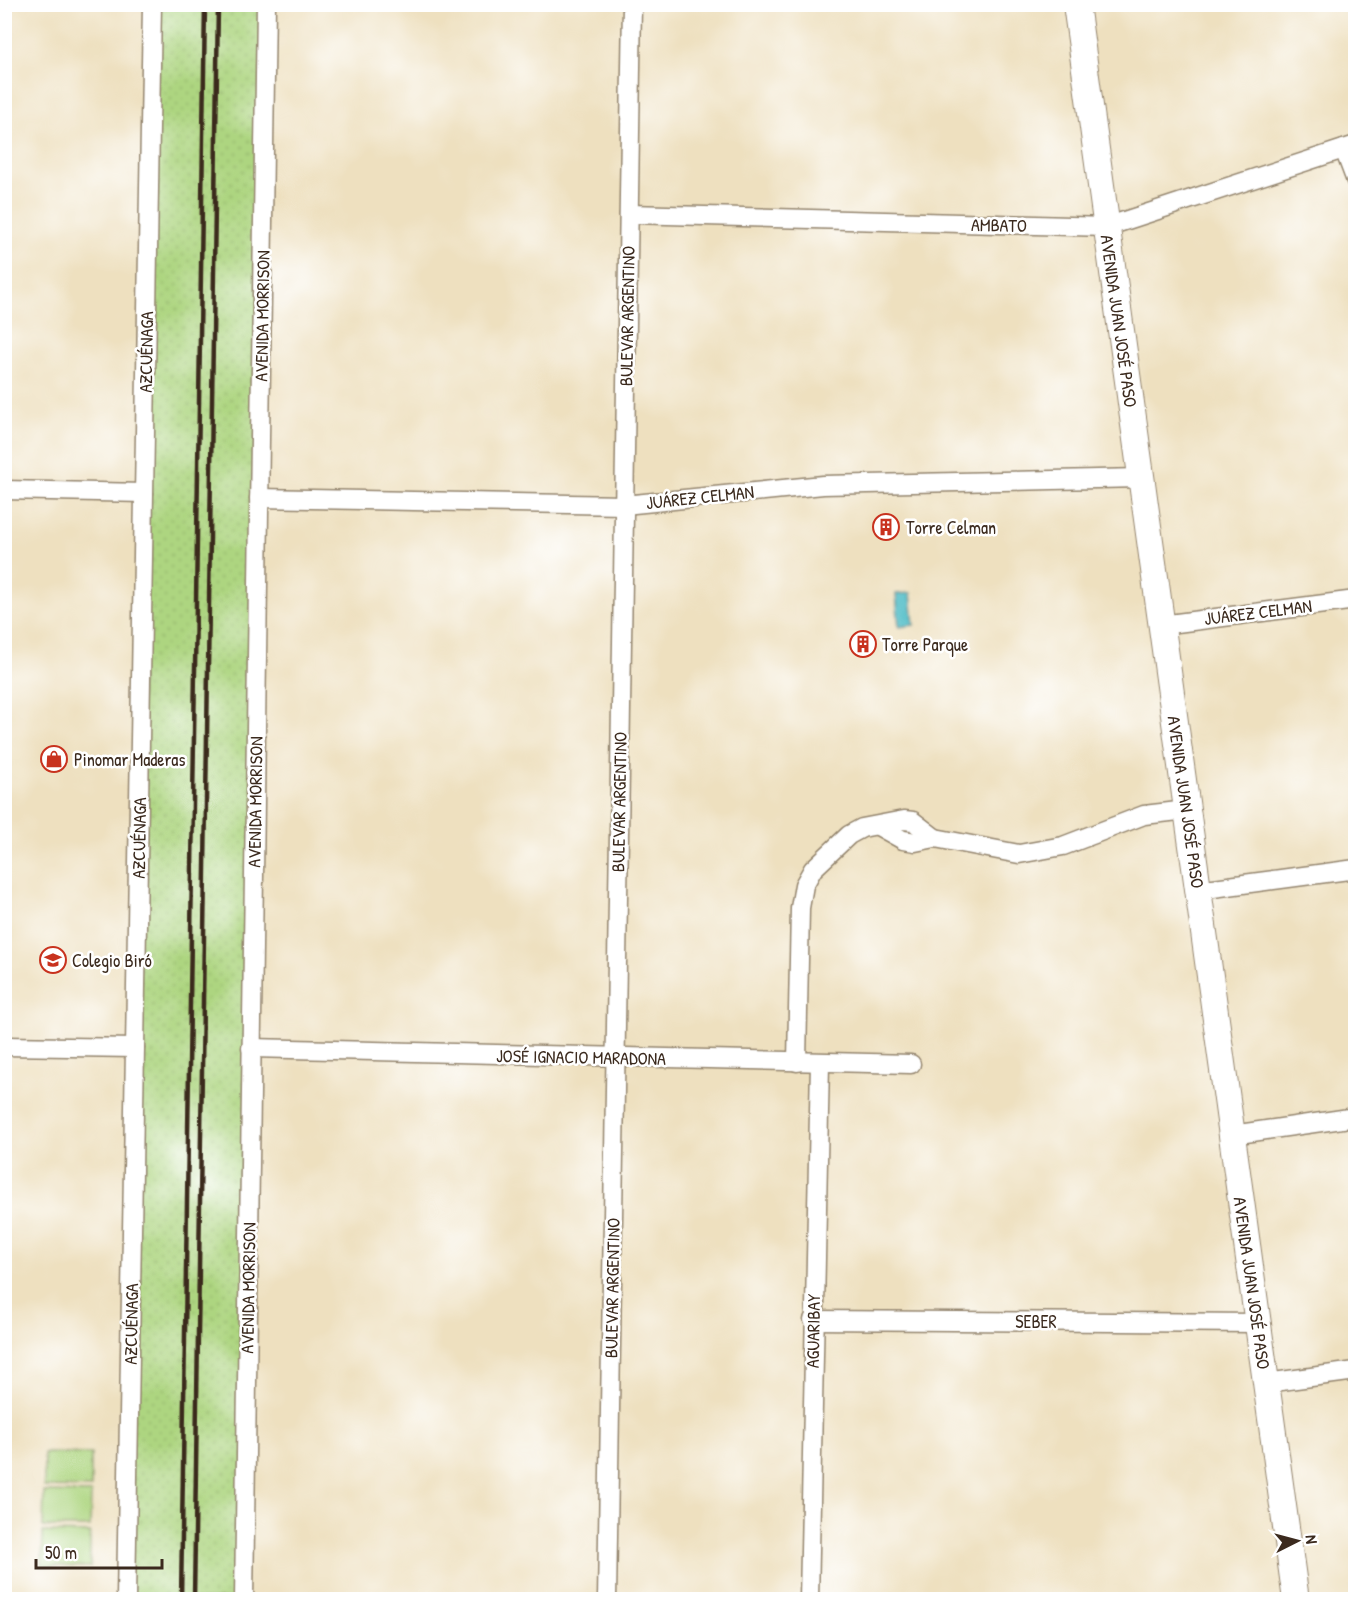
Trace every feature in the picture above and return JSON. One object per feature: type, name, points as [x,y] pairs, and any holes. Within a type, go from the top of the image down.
[{"type":"main road","name":"AVENIDA JUAN JOSÉ PASO","points":[[1076,4],[1296,1599]]},
{"type":"street","name":"AZCUÉNAGA","points":[[126,1599],[152,4]]},
{"type":"street","name":"AVENIDA MORRISON","points":[[244,1599],[266,4]]},
{"type":"street","name":"BULEVAR ARGENTINO","points":[[607,1599],[632,4]]},
{"type":"street","points":[[1350,147],[1356,181]]},
{"type":"street","name":"AMBATO","points":[[629,214],[1106,227],[1350,147]]},
{"type":"street","name":"JUÁREZ CELMAN","points":[[259,498],[624,505],[823,485],[1141,478]]},
{"type":"street","points":[[4,490],[144,493]]},
{"type":"street","name":"JUÁREZ CELMAN","points":[[1161,625],[1356,600]]},
{"type":"street","points":[[797,1062],[800,908],[804,885],[813,869],[849,836],[862,828],[893,821],[913,821],[935,838],[1019,854],[1039,852],[1144,815],[1187,810]]},
{"type":"street","points":[[1198,890],[1356,870]]},
{"type":"street","points":[[4,1046],[135,1048]]},
{"type":"street","name":"JOSÉ IGNACIO MARADONA","points":[[252,1048],[911,1064]]},
{"type":"street","name":"AGUARIBAY","points":[[809,1599],[820,1063]]},
{"type":"street","points":[[1232,1135],[1356,1118]]},
{"type":"street","name":"SEBER","points":[[813,1320],[1258,1323]]},
{"type":"street","points":[[1266,1383],[1356,1371]]},
{"type":"green space","points":[[152,5],[266,5],[244,1599],[126,1600]]},
{"type":"green space","points":[[44,1453],[91,1454],[91,1488],[44,1487]]},
{"type":"green space","points":[[44,1492],[91,1493],[90,1527],[43,1527]]},
{"type":"green space","points":[[43,1532],[90,1533],[90,1567],[42,1566]]},
{"type":"water","points":[[911,593],[914,625],[899,627],[896,594]]},
{"type":"railway","points":[[181,1600],[205,4]]},
{"type":"railway","points":[[194,1600],[218,4]]},
{"type":"place","name":"Torre Celman","points":[[886,527]]},
{"type":"place","name":"Torre Parque","points":[[863,644]]},
{"type":"place","name":"Pinomar Maderas","points":[[54,759]]},
{"type":"place","name":"Colegio Biró","points":[[53,960]]}]
